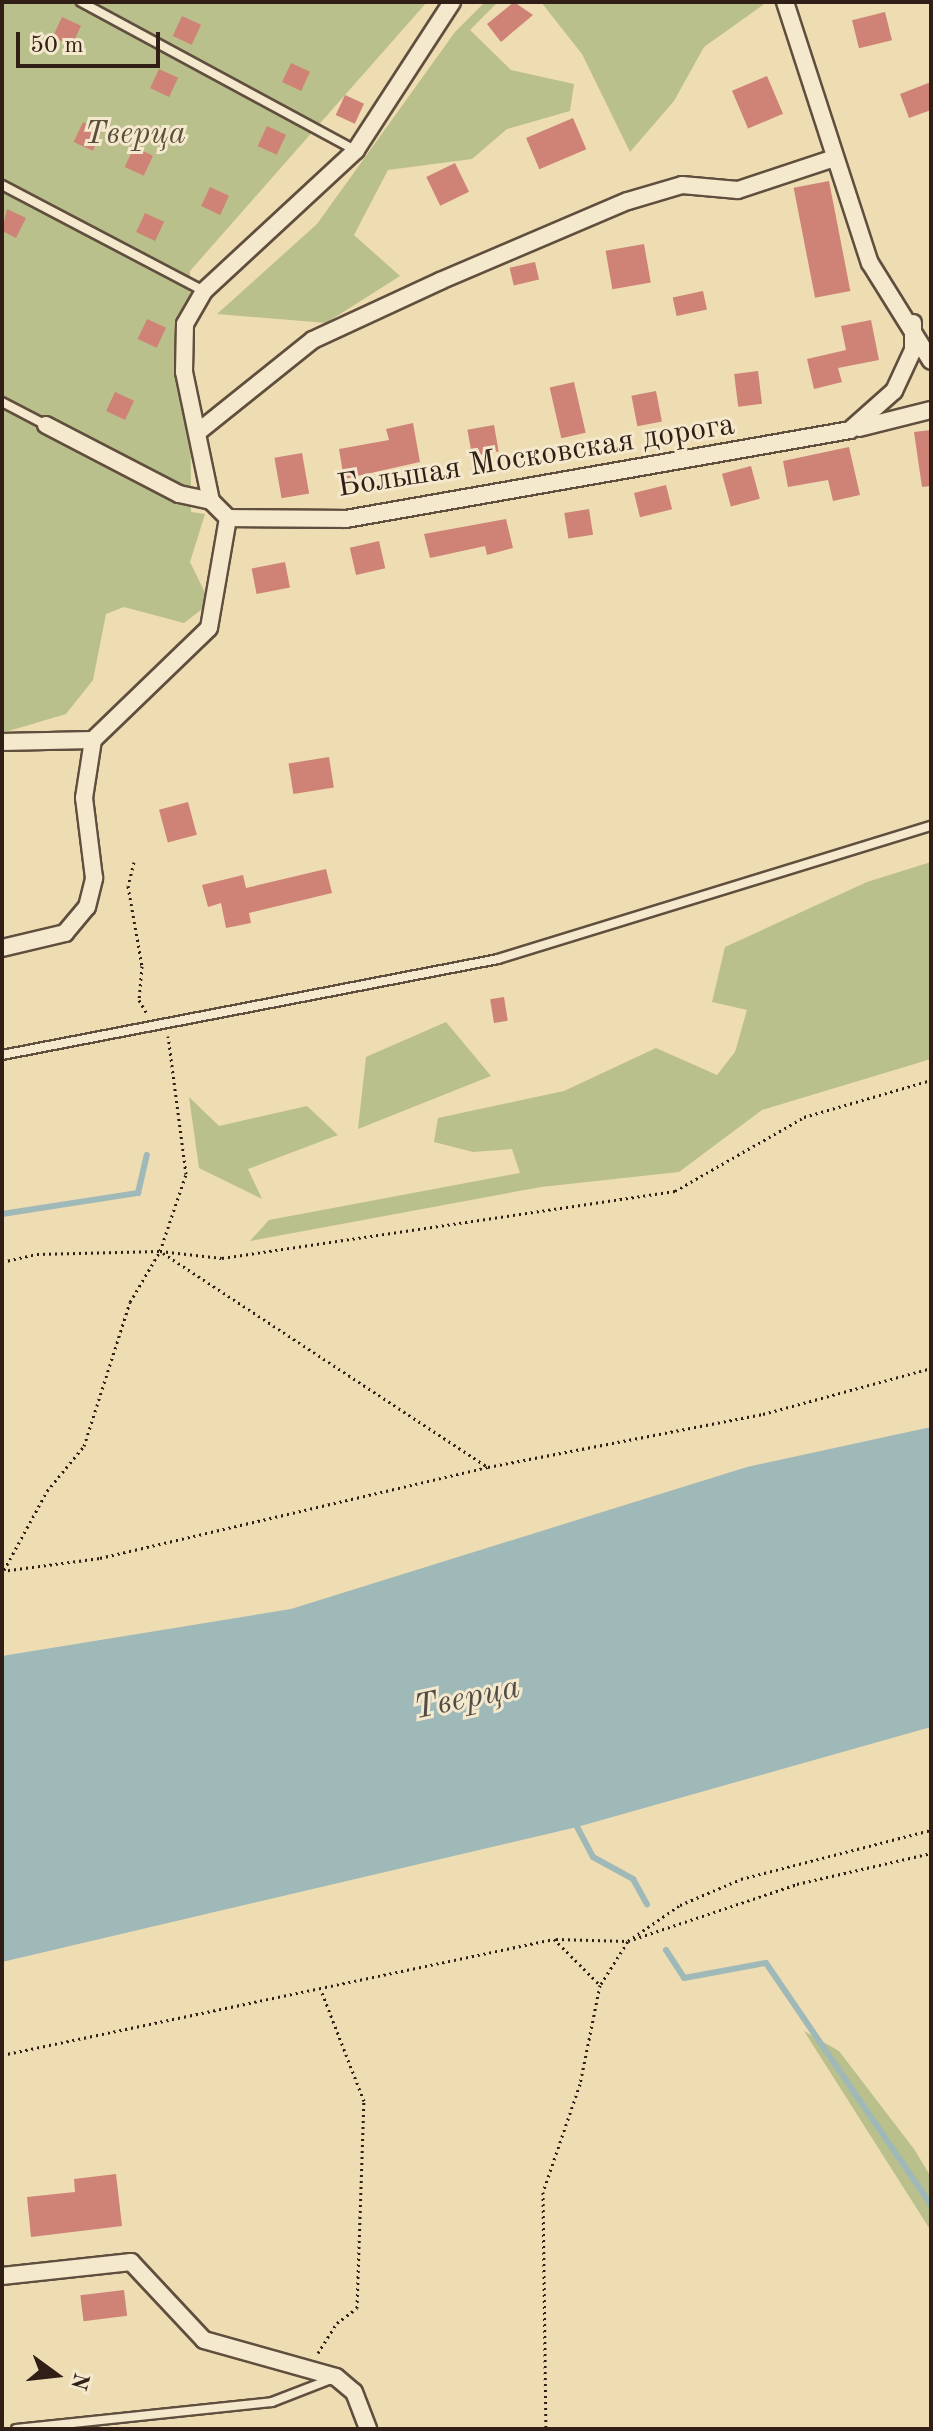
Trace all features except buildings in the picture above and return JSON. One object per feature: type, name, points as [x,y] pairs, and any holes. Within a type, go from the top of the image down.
[{"type":"street","points":[[211,501],[183,333],[204,291],[356,150],[452,2]]},
{"type":"street","points":[[785,2],[870,263],[913,323],[931,361]]},
{"type":"street","points":[[198,432],[313,340],[440,281],[628,201],[682,185],[738,190],[835,158]]},
{"type":"street","points":[[850,430],[894,391],[913,350],[913,323]]},
{"type":"street","name":"Большая Московская дорога","points":[[228,518],[346,519],[850,430],[931,410]]},
{"type":"street","points":[[2,948],[65,933],[87,907],[94,878],[84,798],[93,740],[209,628],[228,518],[211,501],[179,494],[46,425]]},
{"type":"street","points":[[2,742],[93,740]]},
{"type":"street","points":[[2,2276],[131,2262],[204,2340],[336,2377],[354,2392],[368,2429]]},
{"type":"lane","points":[[81,2],[356,150]]},
{"type":"lane","points":[[2,185],[204,291]]},
{"type":"lane","points":[[2,402],[46,425]]},
{"type":"lane","points":[[2,1055],[498,959],[931,826]]},
{"type":"lane","points":[[16,2429],[272,2402],[336,2377]]},
{"type":"path","points":[[134,862],[128,886],[142,966],[139,1000],[152,1028]]},
{"type":"path","points":[[3,1570],[47,1491],[84,1446],[130,1302],[160,1251],[186,1174],[168,1025]]},
{"type":"path","points":[[2,1262],[37,1254],[160,1251],[222,1258],[675,1191],[804,1117],[931,1080]]},
{"type":"path","points":[[160,1251],[488,1467]]},
{"type":"path","points":[[3,1570],[100,1558],[488,1467],[763,1414],[931,1368]]},
{"type":"path","points":[[546,2429],[543,2192],[580,2084],[600,1985],[628,1941],[680,1905],[741,1879],[931,1830]]},
{"type":"path","points":[[2,2055],[554,1939],[628,1941],[797,1884],[931,1853]]},
{"type":"path","points":[[554,1939],[600,1985]]},
{"type":"path","points":[[308,2370],[337,2323],[357,2308],[364,2101],[344,2035],[320,1989]]},
{"type":"green space","name":"Тверца","points":[[2,2],[427,2],[190,271],[191,512],[205,514],[190,562],[210,603],[184,623],[124,607],[106,614],[93,680],[66,714],[2,733]]},
{"type":"green space","points":[[485,2],[498,2],[470,30],[511,70],[574,84],[570,111],[507,129],[472,159],[388,170],[354,235],[400,276],[326,323],[217,314],[317,224],[455,32]]},
{"type":"green space","points":[[541,2],[767,2],[704,47],[674,101],[630,152],[582,54]]},
{"type":"green space","points":[[931,862],[931,1059],[762,1110],[679,1172],[541,1187],[250,1241],[269,1220],[520,1173],[512,1149],[473,1152],[434,1142],[438,1118],[564,1091],[656,1048],[717,1075],[735,1052],[747,1010],[712,1002],[725,947],[867,882]]},
{"type":"green space","points":[[446,1022],[491,1076],[358,1129],[366,1057]]},
{"type":"green space","points":[[189,1097],[219,1126],[307,1106],[338,1135],[248,1169],[262,1199],[199,1168]]},
{"type":"green space","points":[[804,2031],[839,2051],[914,2149],[931,2177],[931,2231]]},
{"type":"water","points":[[931,1427],[931,1727],[577,1827],[2,1962],[2,1656],[291,1609],[747,1467]]},
{"type":"waterway","points":[[2,1214],[138,1193],[147,1155]]},
{"type":"waterway","points":[[575,1823],[593,1857],[633,1879],[647,1904]]},
{"type":"waterway","points":[[666,1950],[684,1978],[766,1963],[931,2205]]}]
